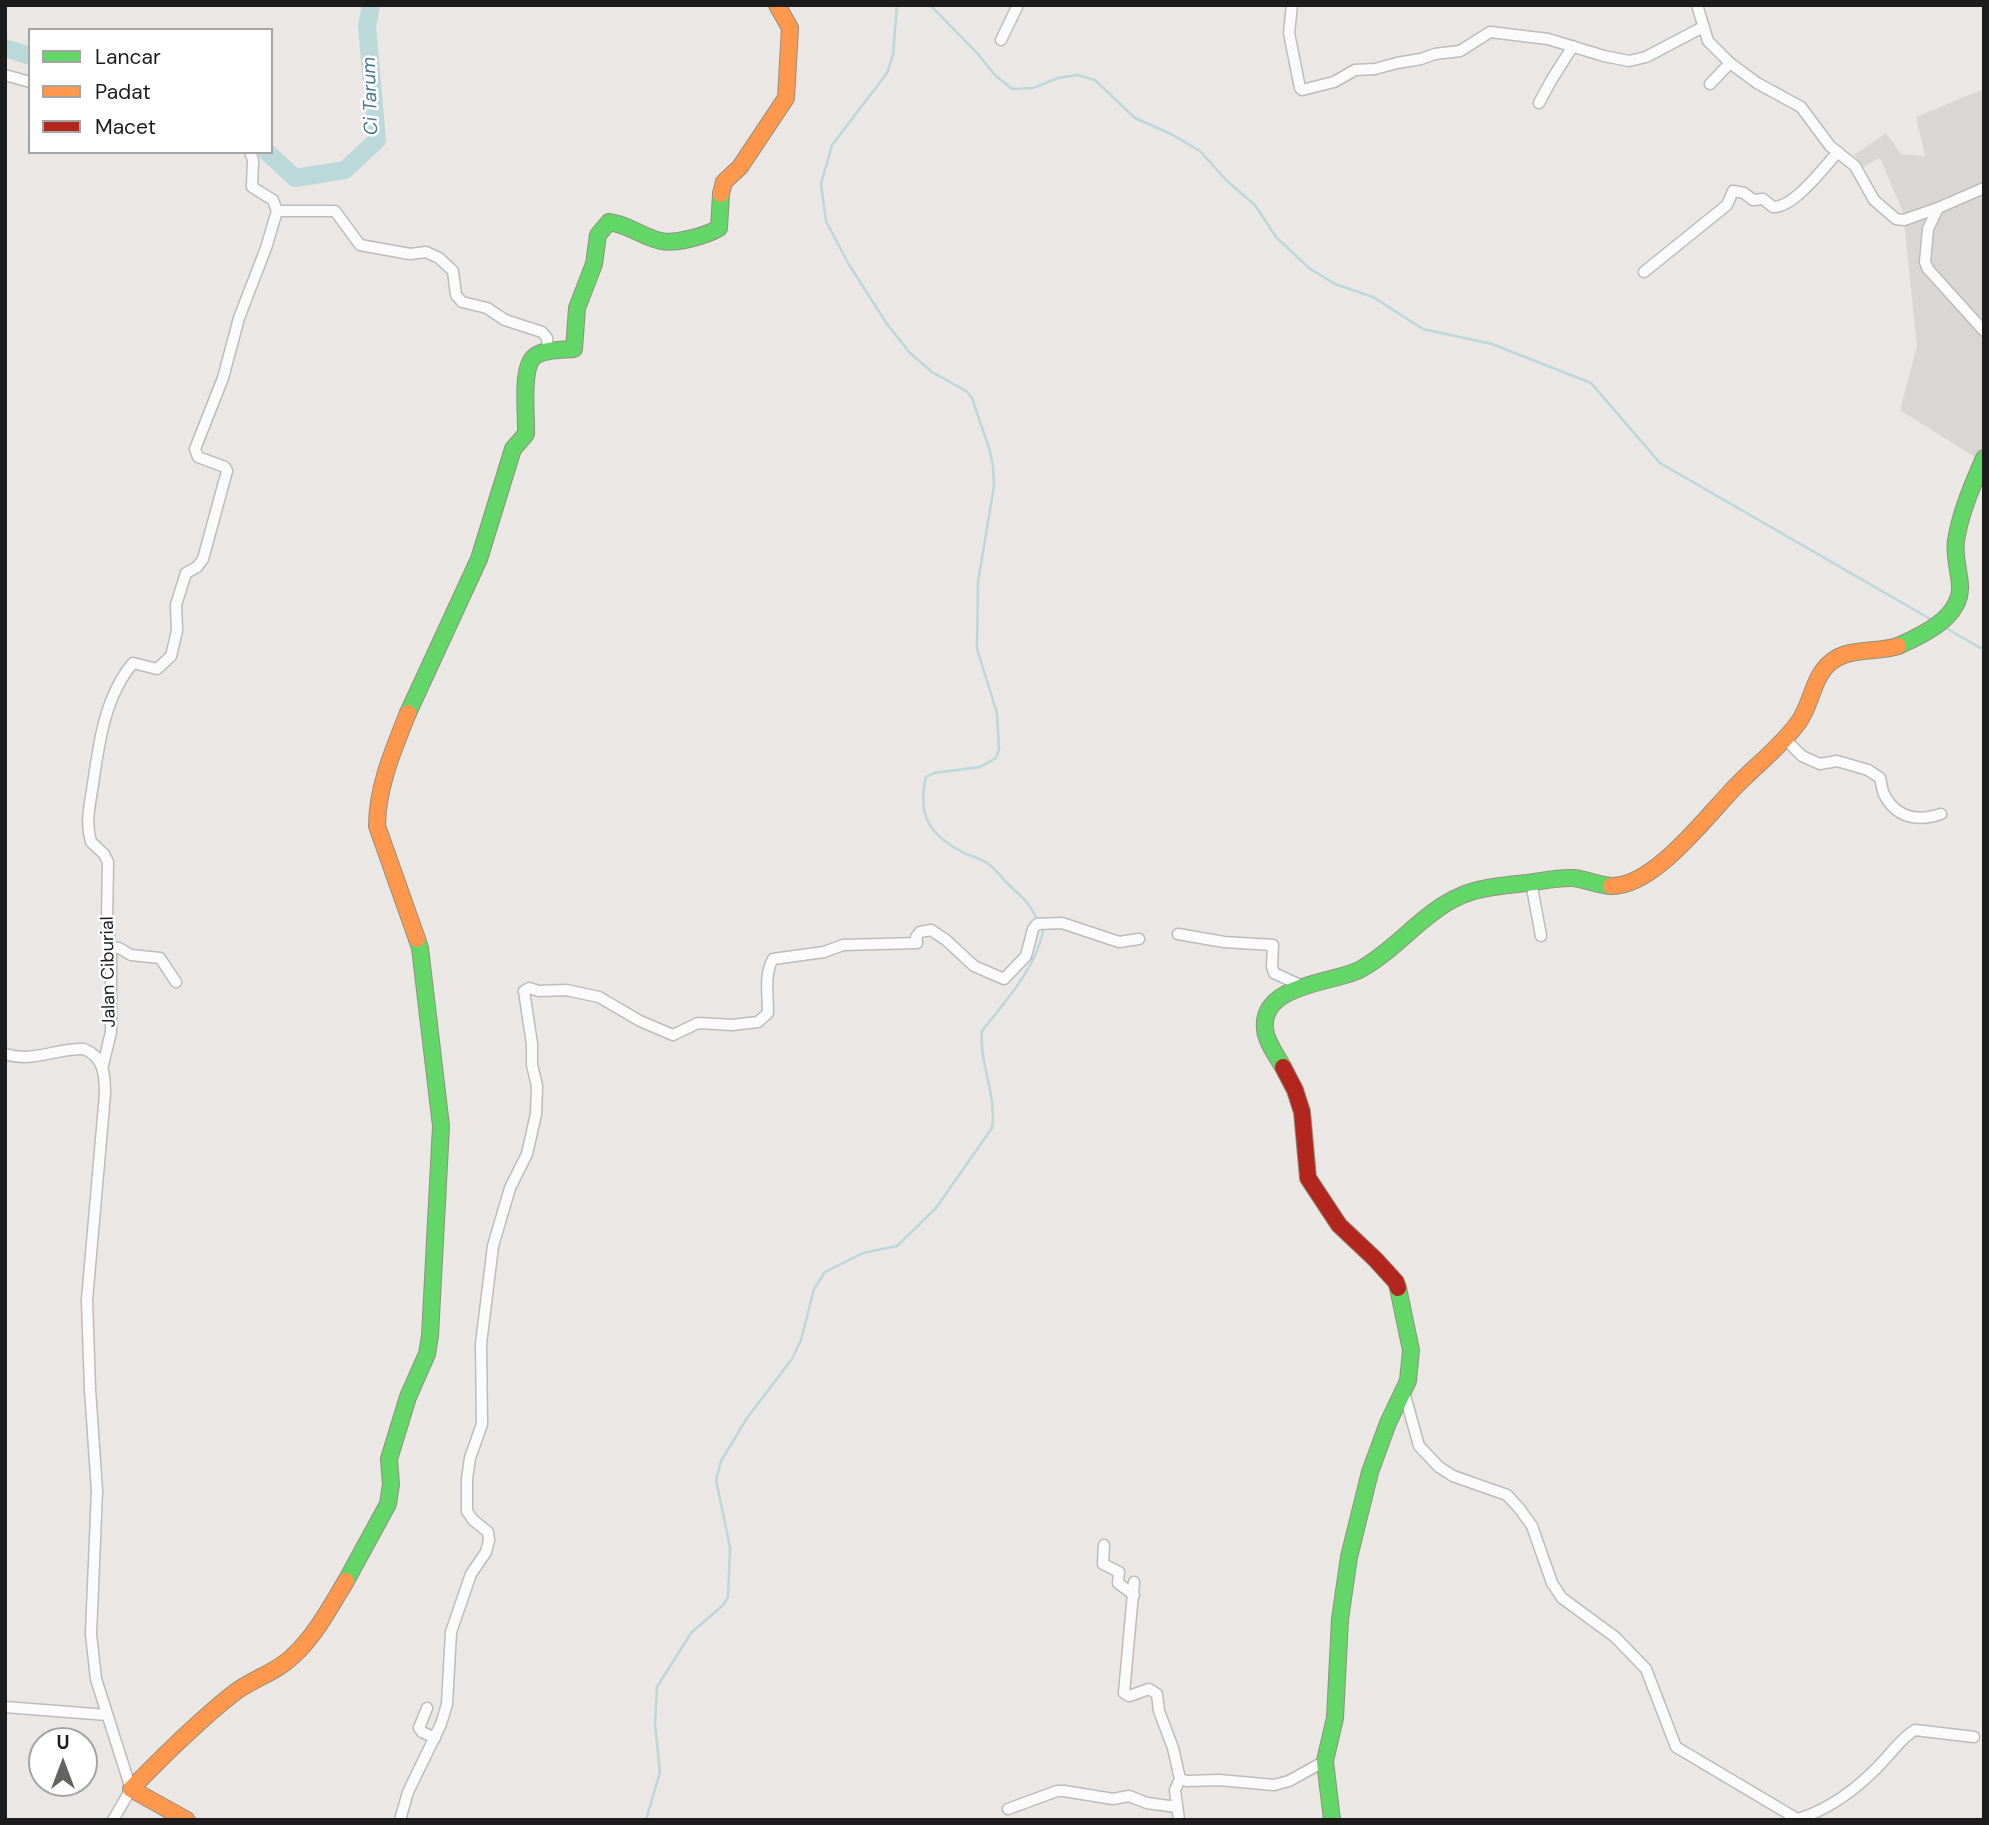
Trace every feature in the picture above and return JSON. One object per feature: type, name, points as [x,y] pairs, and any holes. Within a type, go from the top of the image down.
[{"type":"street","points":[[113,1820],[131,1789],[171,1747],[252,1680],[294,1656],[330,1606],[388,1504],[391,1484],[389,1459],[408,1397],[427,1354],[430,1336],[441,1126],[420,948],[380,839],[377,808],[402,727],[479,559],[510,455],[526,434],[525,388],[530,362],[537,354],[575,349],[577,308],[594,264],[598,234],[609,222],[620,223],[662,242],[673,239],[698,240],[719,228],[720,197],[724,182],[740,167],[786,98],[790,28],[777,5]]},
{"type":"street","points":[[1001,40],[1018,5]]},
{"type":"street","points":[[1292,5],[1290,33],[1302,90],[1334,82],[1358,70],[1375,69],[1396,62],[1421,60],[1435,54],[1460,51],[1490,32],[1530,36],[1618,60],[1638,59],[1703,27]]},
{"type":"street","points":[[1697,5],[1708,41],[1756,83],[1801,107],[1824,138],[1855,166],[1874,200],[1896,219],[1904,220],[1984,188]]},
{"type":"street","points":[[1539,103],[1573,46]]},
{"type":"street","points":[[1710,84],[1730,63]]},
{"type":"street","points":[[5,75],[28,81]]},
{"type":"street","points":[[1644,272],[1727,205],[1732,191],[1744,193],[1752,200],[1763,199],[1774,208],[1780,207],[1790,202],[1838,152]]},
{"type":"street","points":[[251,154],[252,187],[273,200],[277,211],[335,211],[360,246],[410,254],[430,254],[453,271],[456,295],[462,302],[487,308],[505,320],[542,332],[547,338],[548,351]]},
{"type":"street","points":[[1938,208],[1928,229],[1925,262],[1928,269],[1984,331]]},
{"type":"street","name":"Jalan Ciburial","points":[[131,1789],[96,1679],[91,1634],[97,1491],[87,1300],[105,1094],[103,1065],[111,1032],[111,947],[107,922],[107,860],[91,842],[87,816],[101,733],[118,683],[132,663],[159,669],[171,656],[177,631],[176,603],[186,573],[197,567],[203,559],[227,471],[225,467],[198,457],[195,448],[223,378],[239,318],[277,211]]},
{"type":"street","points":[[1332,1820],[1325,1761],[1335,1718],[1340,1619],[1349,1557],[1370,1472],[1410,1374],[1411,1350],[1396,1282],[1339,1225],[1305,1169],[1304,1123],[1298,1100],[1264,1030],[1265,1019],[1272,1006],[1290,991],[1360,971],[1432,914],[1467,891],[1502,884],[1571,878],[1608,887],[1637,880],[1692,832],[1785,739],[1801,719],[1818,678],[1830,663],[1849,654],[1899,647],[1953,612],[1960,600],[1956,542],[1970,492],[1984,458]]},
{"type":"street","points":[[1785,739],[1801,756],[1819,764],[1837,761],[1868,770],[1880,778],[1882,790],[1894,810],[1911,818],[1923,819],[1941,814]]},
{"type":"street","points":[[1531,882],[1541,936]]},
{"type":"street","points":[[400,1820],[408,1792],[435,1738],[447,1704],[452,1632],[471,1574],[486,1552],[489,1540],[488,1532],[473,1520],[467,1511],[466,1491],[470,1458],[481,1424],[481,1344],[493,1246],[510,1188],[527,1154],[536,1114],[537,1086],[532,1065],[532,1044],[524,991],[529,988],[539,991],[566,990],[596,996],[640,1021],[673,1035],[698,1023],[722,1026],[762,1020],[768,1013],[768,980],[773,959],[824,952],[839,945],[917,943],[916,937],[920,932],[931,930],[974,966],[1004,979],[1026,956],[1033,929],[1037,924],[1062,923],[1119,942],[1139,939]]},
{"type":"street","points":[[1178,934],[1224,942],[1273,945],[1274,973],[1302,986]]},
{"type":"street","points":[[111,947],[131,955],[161,958],[176,982]]},
{"type":"street","points":[[5,1054],[34,1058],[84,1049],[103,1065]]},
{"type":"street","points":[[1404,1392],[1419,1446],[1453,1476],[1507,1496],[1532,1526],[1552,1583],[1562,1598],[1615,1637],[1646,1669],[1676,1747],[1798,1819],[1829,1808],[1840,1801],[1887,1758],[1902,1739],[1915,1730],[1974,1737]]},
{"type":"street","points":[[1104,1545],[1103,1564],[1119,1572],[1118,1583],[1133,1595]]},
{"type":"street","points":[[1134,1582],[1124,1693],[1129,1696],[1149,1689],[1157,1693],[1159,1712],[1173,1748],[1180,1779],[1175,1790],[1178,1820]]},
{"type":"street","points":[[5,1707],[107,1715]]},
{"type":"street","points":[[427,1708],[419,1728],[435,1738]]},
{"type":"street","points":[[1180,1779],[1274,1785],[1290,1781],[1325,1761]]},
{"type":"street","points":[[131,1789],[187,1820]]},
{"type":"street","points":[[1008,1809],[1057,1791],[1113,1799],[1129,1796],[1147,1803],[1176,1807]]},
{"type":"shaded area","points":[[1984,89],[1984,463],[1900,410],[1917,346],[1903,212],[1880,158],[1863,167],[1854,155],[1886,133],[1901,154],[1925,156],[1916,117]]},
{"type":"waterway","name":"Ci Tarum","points":[[269,154],[295,178],[345,170],[377,140],[367,26],[371,5]]},
{"type":"waterway","points":[[897,5],[893,55],[887,73],[832,145],[821,184],[826,221],[848,263],[887,324],[910,353],[932,372],[966,391],[972,398],[989,448],[994,486],[978,582],[977,649],[997,713],[999,749],[996,758],[980,767],[934,773],[926,777],[923,802],[928,822],[941,838],[962,852],[990,865],[1027,902],[1037,919]]},
{"type":"waterway","points":[[930,5],[994,74],[1012,89],[1033,88],[1058,78],[1078,75],[1095,80],[1135,118],[1200,151],[1227,181],[1255,205],[1276,237],[1309,268],[1335,284],[1373,297],[1423,329],[1492,344],[1591,383],[1660,463],[1932,620]]},
{"type":"waterway","name":"Ci Tarum","points":[[5,48],[28,55]]},
{"type":"waterway","points":[[1944,627],[1984,650]]},
{"type":"waterway","points":[[646,1820],[660,1772],[655,1724],[657,1687],[691,1633],[723,1605],[728,1597],[730,1547],[716,1480],[721,1461],[747,1418],[792,1359],[801,1340],[814,1289],[825,1272],[863,1253],[897,1246],[936,1208],[992,1128],[992,1103],[983,1055],[982,1031],[1033,960],[1043,932],[1041,928]]},
{"type":"traffic: fast","points":[[408,713],[479,559],[513,449],[526,434],[525,393],[530,362],[544,352],[574,349],[577,308],[594,264],[598,235],[609,222],[667,242],[706,234],[719,228],[721,194]]},
{"type":"traffic: fast","points":[[1898,646],[1939,623],[1955,606],[1960,585],[1956,552],[1958,530],[1984,458]]},
{"type":"traffic: fast","points":[[1283,1067],[1265,1029],[1267,1014],[1275,1002],[1302,987],[1361,969],[1455,898],[1488,888],[1562,878],[1611,886]]},
{"type":"traffic: fast","points":[[346,1581],[388,1504],[391,1484],[389,1459],[408,1397],[427,1354],[430,1336],[441,1126],[417,939]]},
{"type":"traffic: fast","points":[[1332,1820],[1325,1761],[1335,1718],[1340,1619],[1349,1557],[1370,1472],[1388,1423],[1408,1381],[1411,1350],[1398,1288]]},
{"type":"traffic: slow","points":[[721,194],[724,182],[740,167],[786,98],[790,28],[777,5]]},
{"type":"traffic: slow","points":[[1611,886],[1628,883],[1645,875],[1680,847],[1791,731],[1803,716],[1820,675],[1831,662],[1846,654],[1898,646]]},
{"type":"traffic: slow","points":[[408,713],[383,782],[377,826],[417,939]]},
{"type":"traffic: slow","points":[[187,1820],[131,1789],[220,1704],[293,1656],[315,1630],[346,1581]]},
{"type":"traffic: jam","points":[[1283,1067],[1295,1090],[1302,1112],[1308,1178],[1339,1225],[1375,1259],[1396,1282],[1398,1288]]}]
